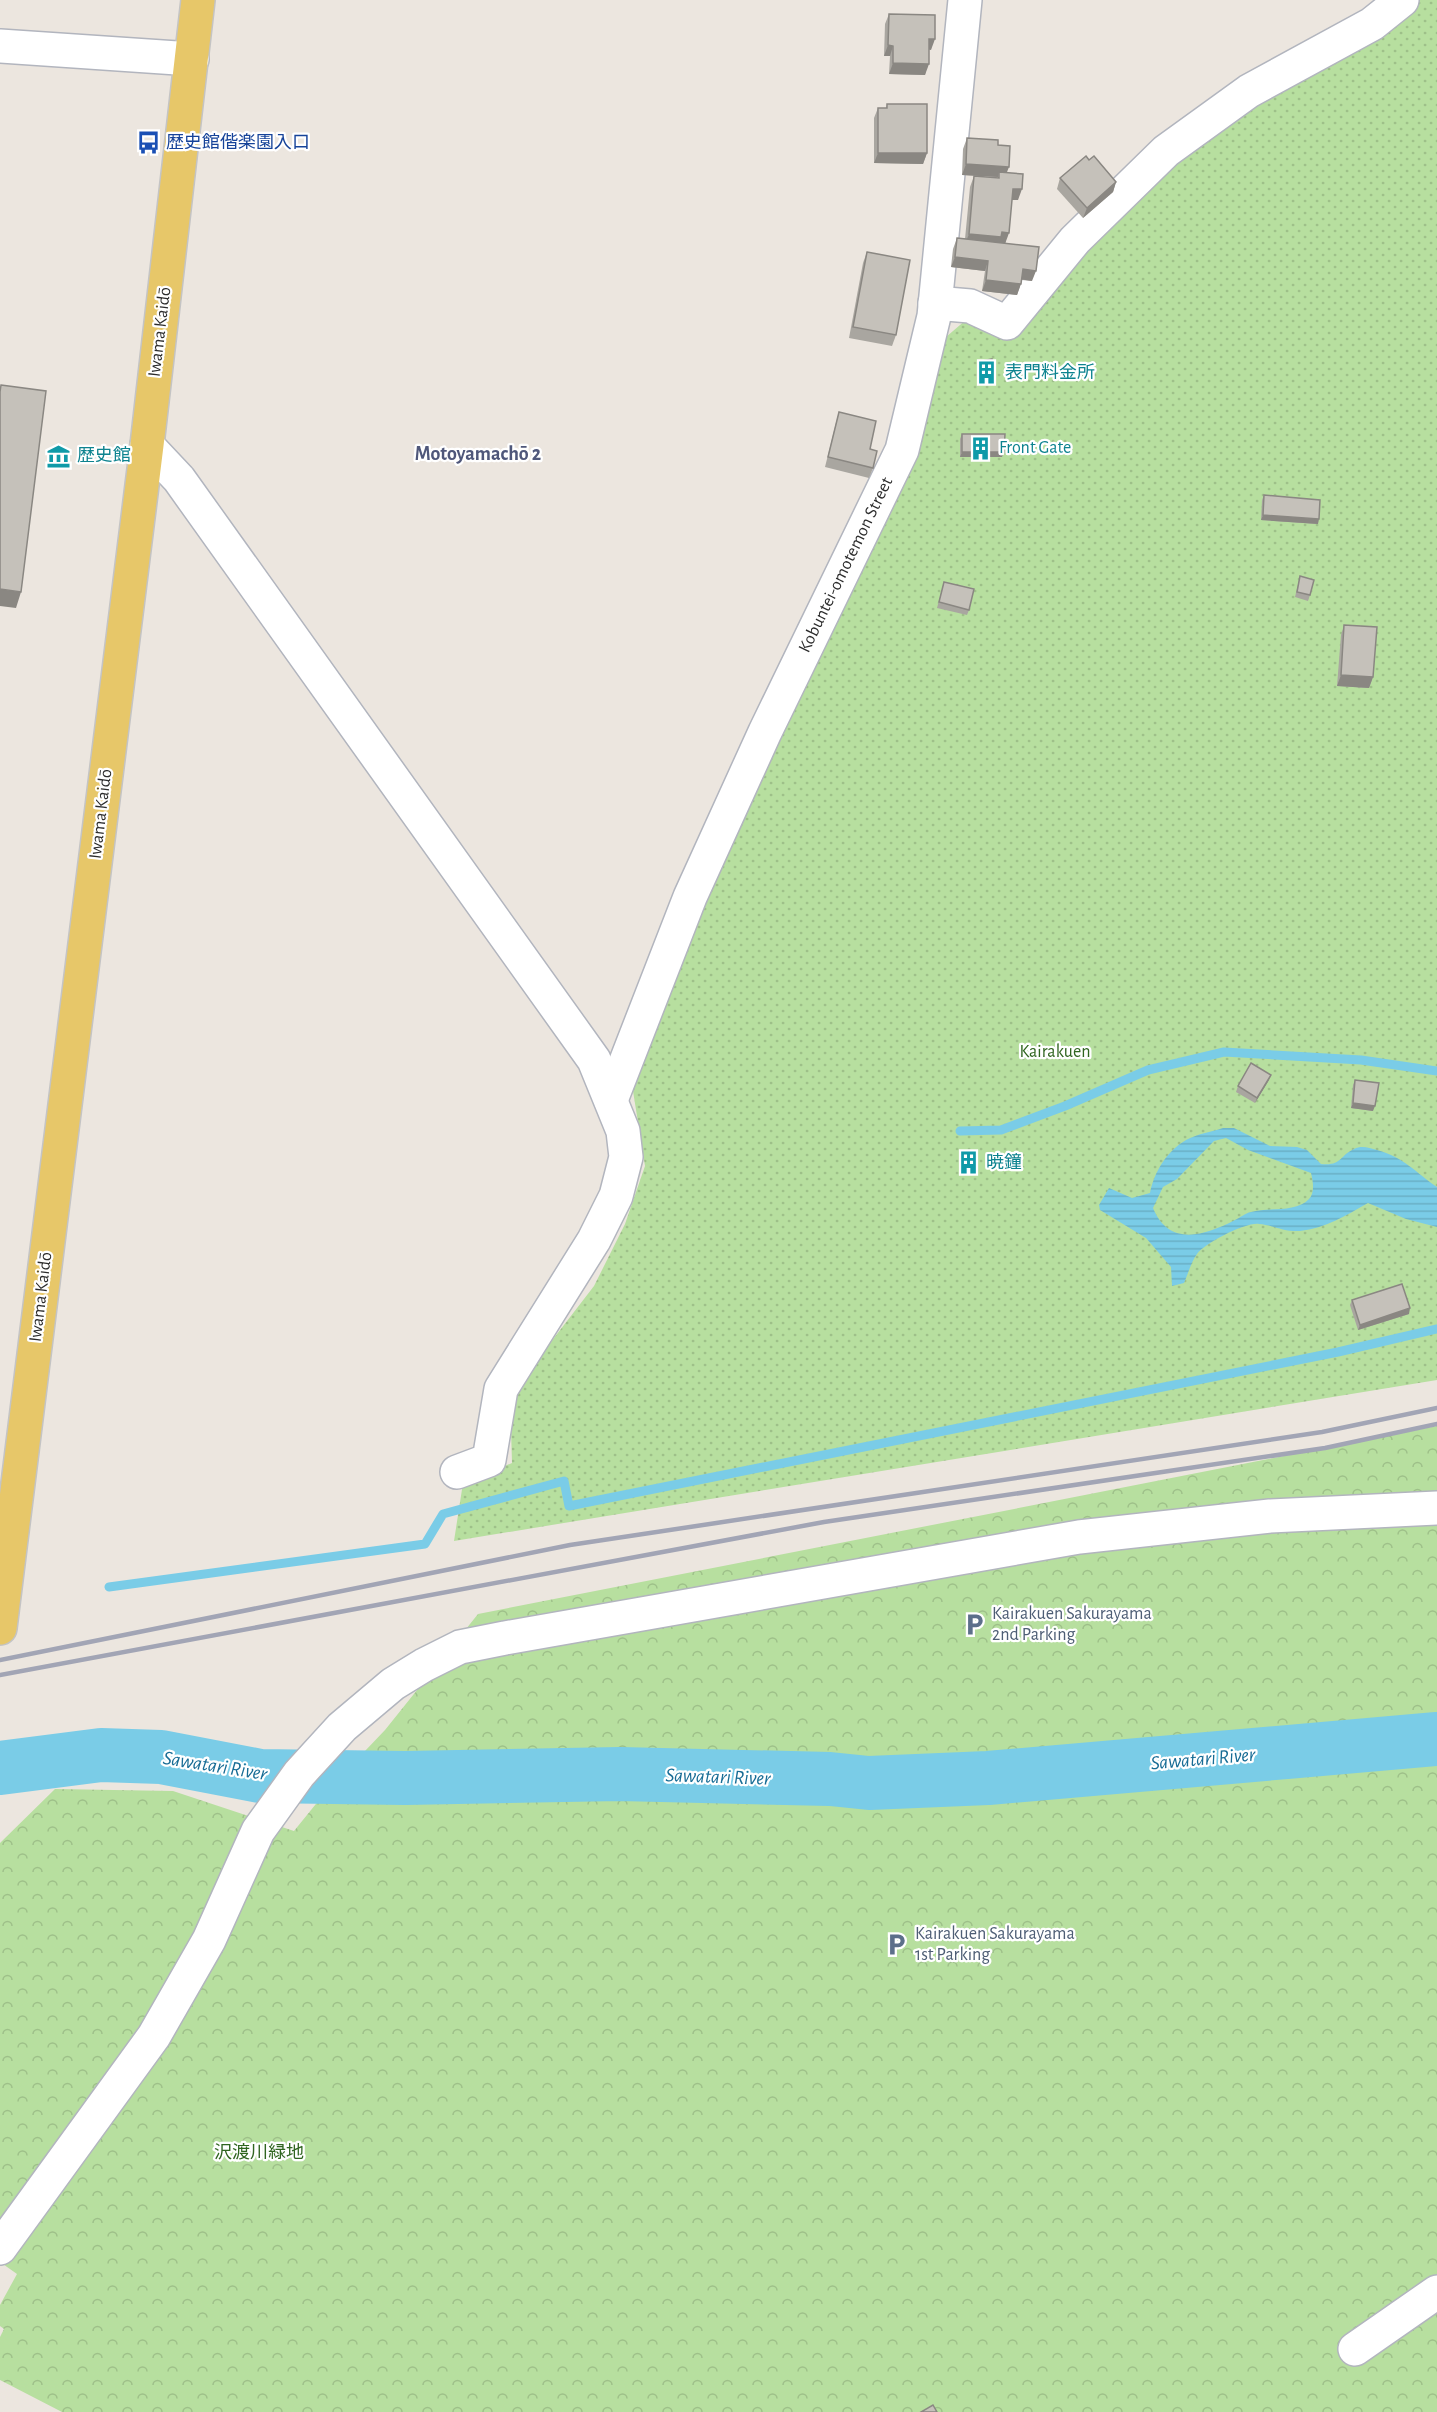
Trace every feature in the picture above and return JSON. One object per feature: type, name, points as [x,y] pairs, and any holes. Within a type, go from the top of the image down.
[{"type":"main road","name":"Iwama Kaidō","points":[[1,1622],[147,445],[198,0]]},
{"type":"street","name":"Kobuntei-omotemon Street","points":[[611,1100],[690,897],[765,732],[902,450],[934,316],[965,0]]},
{"type":"street","points":[[935,303],[970,306],[1007,323],[1076,240],[1166,151],[1249,91],[1372,24],[1402,0]]},
{"type":"street","points":[[0,46],[192,59]]},
{"type":"street","points":[[147,445],[179,479],[594,1060],[623,1131],[626,1157],[616,1196],[594,1240],[501,1389],[489,1460],[457,1472]]},
{"type":"street","points":[[0,2248],[154,2036],[209,1940],[258,1831],[299,1774],[342,1727],[393,1684],[424,1665],[460,1647],[505,1638],[1079,1537],[1270,1516],[1437,1508]]},
{"type":"street","points":[[1354,2349],[1437,2292]]},
{"type":"green space","name":"Kairakuen","points":[[1418,0],[1437,0],[1437,1380],[454,1541],[463,1483],[512,1463],[510,1395],[594,1286],[625,1224],[645,1166],[633,1091],[648,1030],[939,343],[974,313],[1013,336],[1059,274],[1151,186],[1223,124],[1275,87],[1362,49],[1412,9]]},
{"type":"green space","name":"沢渡川緑地","points":[[1437,1426],[1437,2412],[62,2412],[0,2380],[0,2337],[4,2329],[0,2326],[0,2305],[17,2274],[0,2262],[0,1843],[55,1789],[173,1791],[294,1831],[324,1794],[385,1730],[478,1614]]},
{"type":"water","points":[[1223,1128],[1234,1128],[1270,1146],[1297,1147],[1307,1150],[1321,1164],[1337,1162],[1349,1152],[1360,1147],[1387,1153],[1402,1161],[1437,1187],[1437,1227],[1406,1219],[1368,1203],[1335,1221],[1300,1231],[1253,1224],[1226,1234],[1201,1249],[1184,1283],[1172,1286],[1171,1267],[1146,1238],[1100,1210],[1099,1205],[1109,1188],[1132,1198],[1150,1193],[1158,1170],[1173,1150],[1190,1138]],"holes":[[[1226,1138],[1248,1150],[1311,1173],[1313,1190],[1309,1199],[1289,1208],[1249,1213],[1200,1234],[1178,1233],[1168,1229],[1160,1220],[1153,1208],[1163,1187],[1177,1179],[1214,1141]]]},
{"type":"building","points":[[889,14],[935,15],[935,39],[929,39],[929,64],[893,63],[893,46],[888,45]]},
{"type":"building","points":[[887,104],[927,104],[927,153],[878,153],[878,108],[887,108]]},
{"type":"building","points":[[967,138],[998,140],[998,145],[1010,146],[1009,167],[966,164]]},
{"type":"building","points":[[1086,156],[1089,160],[1094,156],[1116,182],[1087,208],[1060,178]]},
{"type":"building","points":[[999,172],[1023,174],[1022,189],[1013,189],[1009,233],[1002,232],[1001,237],[969,234],[974,176],[999,178]]},
{"type":"building","points":[[957,238],[1039,247],[1036,271],[1023,269],[1021,284],[986,280],[988,261],[955,257]]},
{"type":"building","points":[[867,252],[910,260],[896,335],[853,327]]},
{"type":"building","points":[[992,359],[995,374],[985,377],[982,361]]},
{"type":"building","points":[[1,385],[46,391],[21,592],[0,589]]},
{"type":"building","points":[[839,412],[876,421],[870,449],[877,451],[873,468],[828,457]]},
{"type":"building","name":"Front Gate","points":[[962,434],[1005,434],[1004,452],[962,452]]},
{"type":"building","points":[[1264,495],[1320,500],[1319,519],[1263,515]]},
{"type":"building","points":[[1300,576],[1314,580],[1310,595],[1297,592]]},
{"type":"building","points":[[944,582],[974,589],[969,610],[939,602]]},
{"type":"building","points":[[1344,625],[1377,627],[1373,677],[1341,675]]},
{"type":"building","points":[[1251,1063],[1271,1075],[1257,1098],[1238,1086]]},
{"type":"building","points":[[1355,1080],[1379,1083],[1375,1106],[1353,1103]]},
{"type":"building","points":[[975,1151],[975,1163],[964,1165],[963,1153]]},
{"type":"building","points":[[1402,1284],[1410,1308],[1360,1325],[1352,1300]]},
{"type":"building","points":[[933,2405],[937,2412],[921,2412]]},
{"type":"waterway","points":[[960,1131],[1001,1130],[1065,1106],[1148,1070],[1224,1052],[1361,1060],[1437,1071]]},
{"type":"waterway","points":[[109,1587],[425,1544],[443,1514],[564,1481],[569,1506],[1338,1352],[1437,1329]]},
{"type":"waterway","name":"Sawatari River","points":[[0,1768],[101,1755],[161,1757],[260,1776],[405,1778],[620,1774],[830,1779],[869,1783],[988,1778],[1437,1739]]},
{"type":"railway","points":[[0,1660],[570,1545],[1322,1432],[1437,1408]]},
{"type":"railway","points":[[0,1675],[824,1522],[1325,1448],[1437,1424]]},
{"type":"place","name":"歴史館偕楽園入口","points":[[148,143]]},
{"type":"place","name":"表門料金所","points":[[987,373]]},
{"type":"place","name":"Front Gate","points":[[981,448]]},
{"type":"place","name":"歴史館","points":[[59,456]]},
{"type":"place","name":"暁鐘","points":[[968,1163]]},
{"type":"place","name":"Kairakuen Sakurayama 2nd Parking","points":[[974,1624]]},
{"type":"place","name":"Kairakuen Sakurayama 1st Parking","points":[[897,1944]]},
{"type":"district","name":"Motoyamachō 2","points":[[478,454]]}]
